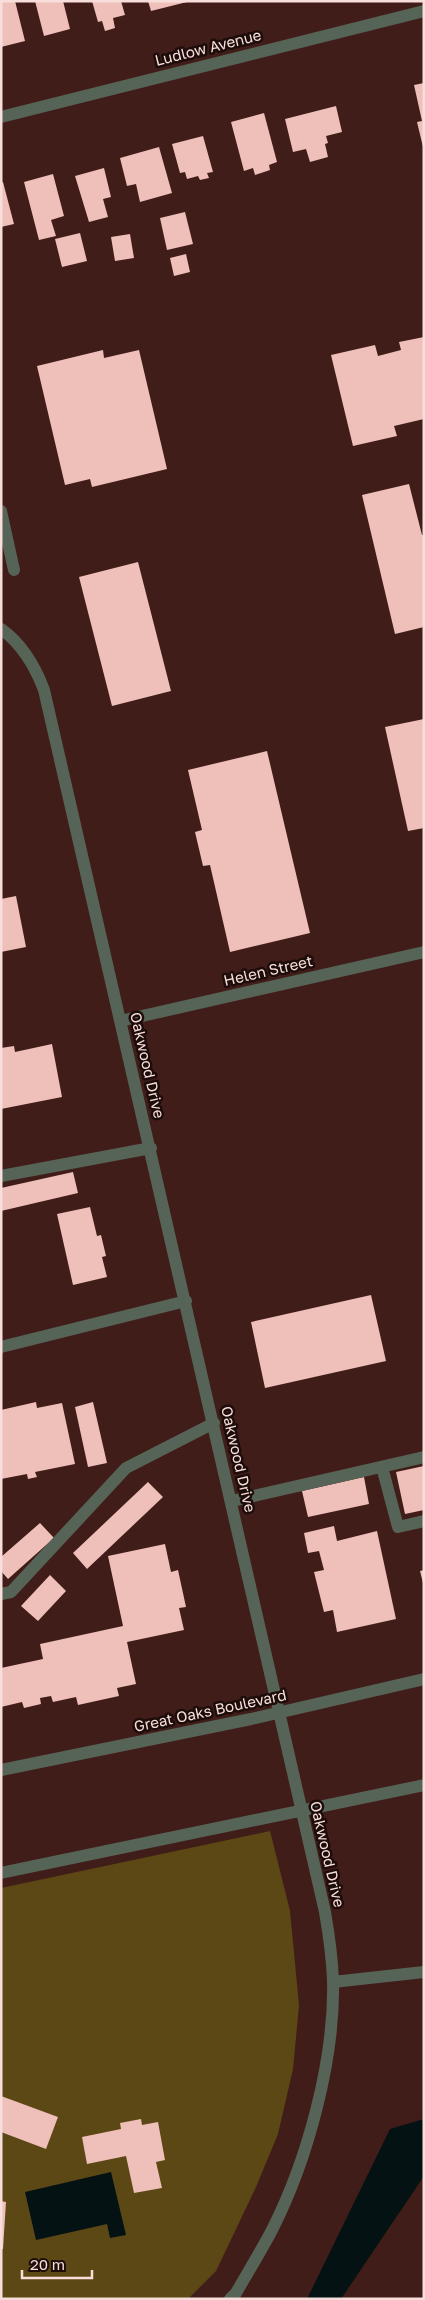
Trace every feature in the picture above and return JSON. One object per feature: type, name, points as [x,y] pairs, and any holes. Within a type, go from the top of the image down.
[{"type":"street","name":"Ludlow Avenue","points":[[1,117],[424,11]]},
{"type":"street","points":[[1,511],[14,570]]},
{"type":"street","name":"Oakwood Drive","points":[[1,629],[26,654],[37,671],[44,690],[232,1501],[325,1912],[331,1947],[333,1982],[331,2020],[321,2094],[301,2162],[272,2229],[236,2292],[230,2299]]},
{"type":"street","name":"Helen Street","points":[[120,1021],[424,952]]},
{"type":"street","points":[[1,1176],[151,1148]]},
{"type":"street","points":[[1,1347],[186,1301]]},
{"type":"street","points":[[1,1594],[11,1592],[126,1468],[214,1423]]},
{"type":"street","points":[[232,1501],[424,1457]]},
{"type":"street","points":[[382,1467],[398,1527],[424,1521]]},
{"type":"street","name":"Great Oaks Boulevard","points":[[1,1770],[279,1713],[424,1679]]},
{"type":"street","points":[[1,1873],[424,1785]]},
{"type":"street","points":[[333,1982],[423,1972]]},
{"type":"shaded area","points":[[270,1831],[290,1911],[299,2005],[293,2069],[278,2134],[256,2187],[216,2271],[188,2299],[1,2299],[1,1888]]},
{"type":"shaded area","points":[[424,2119],[424,2176],[341,2299],[307,2299],[390,2129]]},
{"type":"shaded area","points":[[111,2172],[126,2235],[110,2238],[107,2224],[36,2240],[25,2192]]},
{"type":"building","points":[[1,1],[15,1],[25,41],[1,47]]},
{"type":"building","points":[[35,1],[63,1],[70,29],[44,36]]},
{"type":"building","points":[[92,1],[121,1],[125,15],[113,18],[115,28],[105,31],[102,21],[98,22]]},
{"type":"building","points":[[148,1],[187,1],[187,2],[151,11]]},
{"type":"building","points":[[424,83],[423,147],[417,122],[422,121],[414,85]]},
{"type":"building","points":[[336,106],[342,132],[326,136],[328,143],[325,144],[328,157],[310,162],[306,149],[293,152],[285,119]]},
{"type":"building","points":[[264,113],[277,162],[269,165],[270,170],[255,175],[253,168],[244,171],[231,122]]},
{"type":"building","points":[[203,136],[213,172],[207,173],[209,178],[200,180],[198,176],[187,179],[185,172],[180,173],[172,144]]},
{"type":"building","points":[[159,147],[172,193],[140,202],[136,184],[127,186],[120,158]]},
{"type":"building","points":[[104,168],[111,197],[103,199],[108,217],[89,222],[75,176]]},
{"type":"building","points":[[53,174],[64,216],[51,220],[56,236],[39,240],[24,182]]},
{"type":"building","points":[[1,182],[3,182],[14,224],[1,227]]},
{"type":"building","points":[[185,212],[193,244],[167,250],[160,218]]},
{"type":"building","points":[[80,233],[87,261],[62,267],[55,239]]},
{"type":"building","points":[[130,234],[134,258],[115,261],[111,237]]},
{"type":"building","points":[[186,254],[190,272],[174,276],[170,258]]},
{"type":"building","points":[[424,337],[424,419],[394,426],[397,436],[353,446],[331,355],[375,345],[378,356],[401,350],[399,342]]},
{"type":"building","points":[[103,350],[104,358],[139,350],[167,469],[92,487],[90,479],[65,485],[37,366]]},
{"type":"building","points":[[409,484],[422,535],[424,535],[424,627],[395,634],[362,495]]},
{"type":"building","points":[[138,562],[171,691],[112,706],[79,577]]},
{"type":"building","points":[[424,719],[424,828],[408,831],[385,727]]},
{"type":"building","points":[[267,751],[310,933],[230,952],[210,865],[203,866],[195,832],[202,830],[188,770]]},
{"type":"building","points":[[16,896],[26,947],[1,952],[1,899]]},
{"type":"building","points":[[52,1044],[62,1097],[1,1109],[1,1048],[14,1046],[15,1052]]},
{"type":"building","points":[[73,1172],[78,1193],[1,1211],[1,1188]]},
{"type":"building","points":[[90,1207],[97,1236],[101,1235],[106,1256],[102,1257],[107,1277],[73,1285],[57,1214]]},
{"type":"building","points":[[371,1295],[386,1361],[265,1388],[251,1322]]},
{"type":"building","points":[[36,1402],[37,1408],[62,1403],[75,1464],[35,1472],[37,1477],[28,1479],[27,1474],[1,1479],[1,1410]]},
{"type":"building","points":[[93,1402],[107,1463],[88,1467],[75,1407]]},
{"type":"building","points":[[424,1466],[424,1510],[405,1514],[396,1472]]},
{"type":"building","points":[[364,1477],[369,1504],[308,1517],[302,1491]]},
{"type":"building","points":[[148,1482],[163,1497],[87,1569],[73,1553]]},
{"type":"building","points":[[40,1523],[54,1538],[8,1579],[1,1571],[1,1557]]},
{"type":"building","points":[[334,1526],[337,1541],[377,1531],[396,1619],[337,1632],[333,1610],[324,1612],[314,1572],[324,1570],[319,1551],[308,1553],[304,1533]]},
{"type":"building","points":[[165,1544],[171,1572],[178,1570],[186,1607],[179,1608],[184,1630],[127,1642],[136,1684],[117,1688],[119,1696],[78,1705],[76,1697],[53,1702],[51,1696],[40,1698],[41,1704],[24,1708],[22,1702],[1,1707],[1,1668],[43,1659],[40,1644],[123,1626],[108,1556]]},
{"type":"building","points":[[424,1570],[424,1583],[423,1583],[420,1571]]},
{"type":"building","points":[[50,1575],[66,1591],[38,1621],[21,1606]]},
{"type":"building","points":[[1,2096],[58,2117],[46,2149],[1,2132]]},
{"type":"building","points":[[141,2119],[142,2125],[158,2122],[165,2160],[156,2162],[162,2188],[134,2193],[126,2156],[87,2164],[82,2137],[121,2129],[120,2123]]},
{"type":"building","points":[[1,2201],[6,2202],[3,2249],[1,2249]]}]
